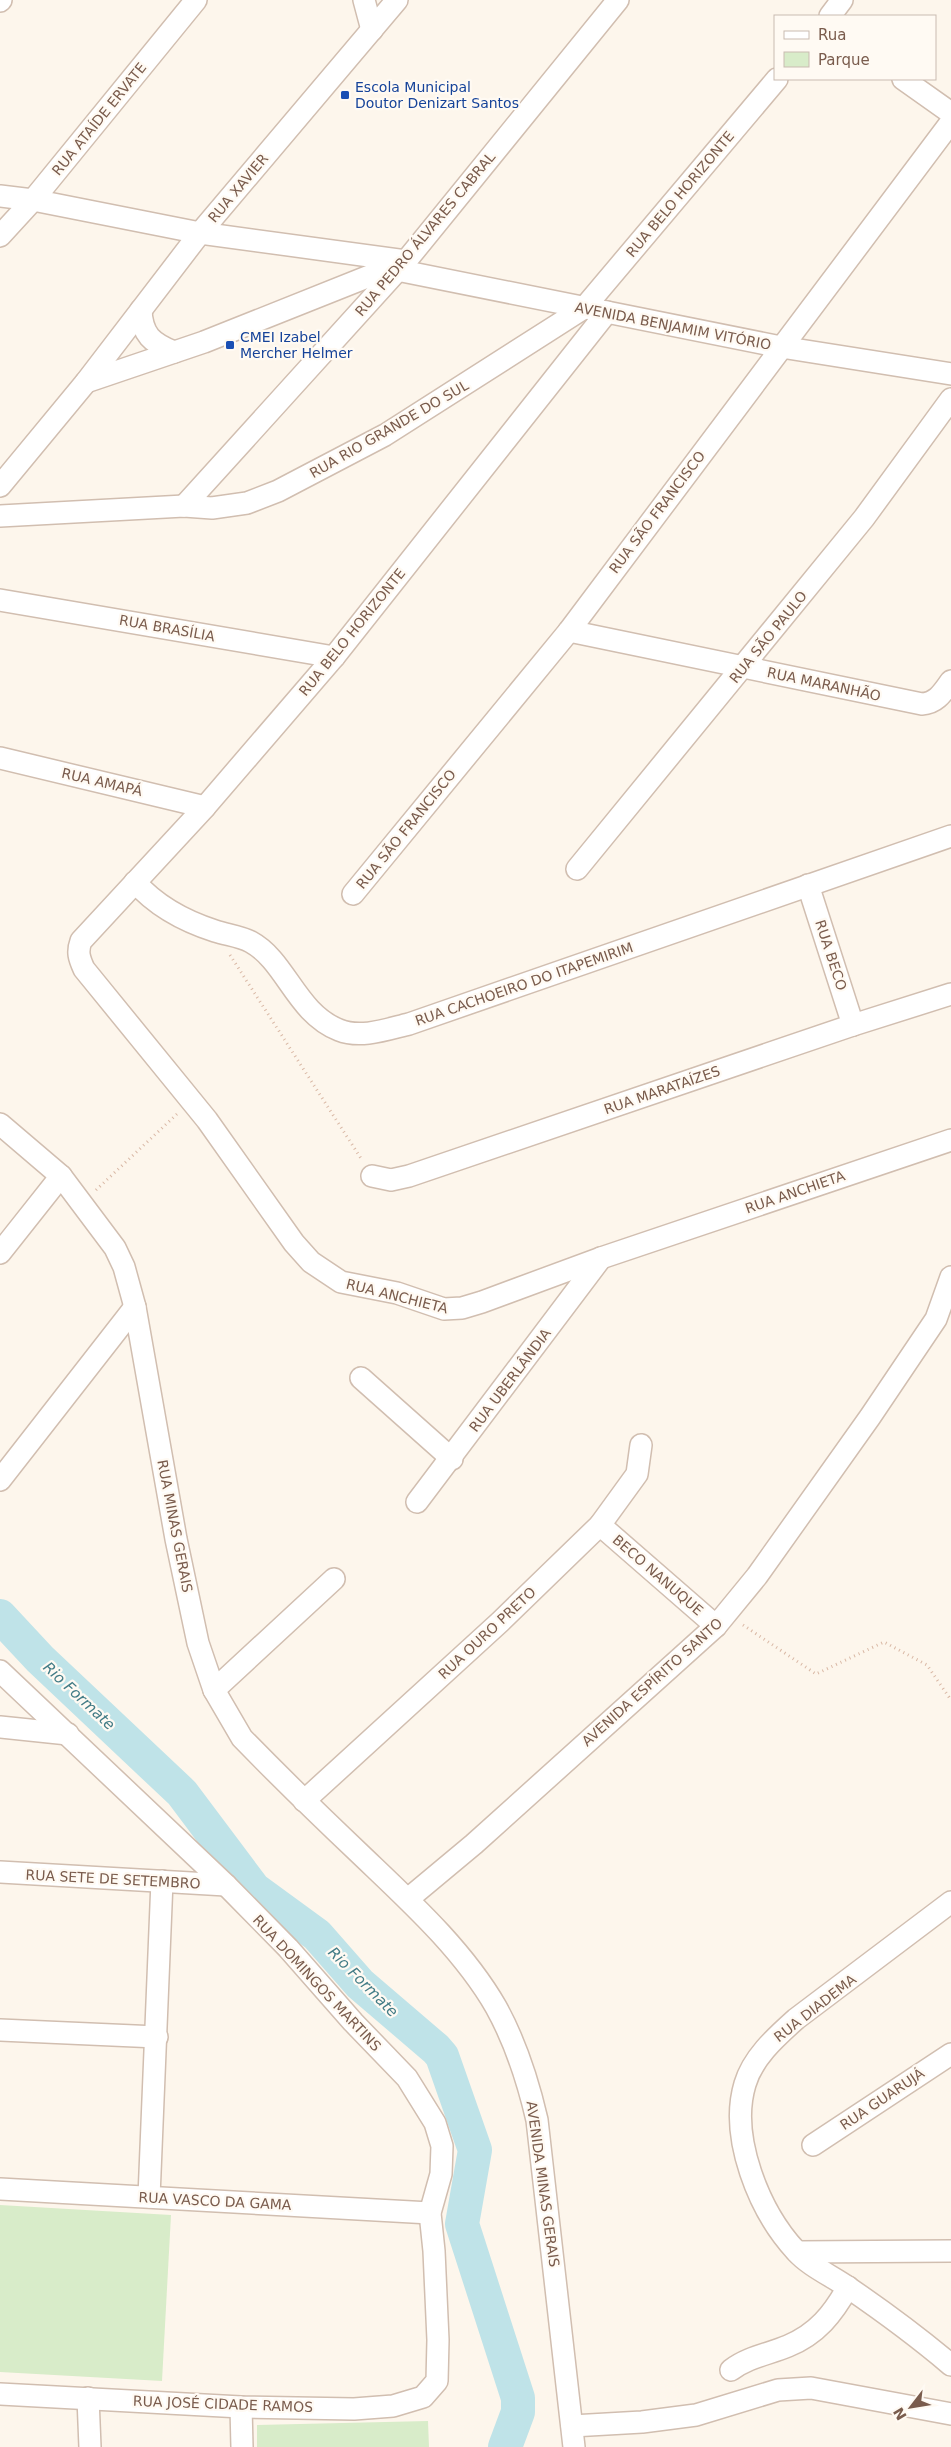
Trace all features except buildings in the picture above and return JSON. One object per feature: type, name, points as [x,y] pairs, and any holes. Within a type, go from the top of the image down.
[{"type":"street","name":"RUA ATAÍDE ERVATE","points":[[0,236],[33,200],[196,0]]},
{"type":"street","points":[[364,0],[372,30]]},
{"type":"street","name":"RUA XAVIER","points":[[0,486],[86,382],[200,233],[397,0]]},
{"type":"street","name":"RUA PEDRO ÁLVARES CABRAL","points":[[184,506],[401,266],[618,0]]},
{"type":"street","points":[[831,15],[842,0]]},
{"type":"street","name":"RUA BELO HORIZONTE","points":[[584,308],[776,80]]},
{"type":"street","points":[[904,80],[951,113]]},
{"type":"street","name":"RUA SÃO FRANCISCO","points":[[353,894],[569,631],[951,122]]},
{"type":"street","name":"AVENIDA BENJAMIM VITÓRIO","points":[[0,196],[33,200],[200,233],[401,266],[584,308],[781,347],[951,374]]},
{"type":"street","points":[[86,382],[204,342],[372,275],[401,266]]},
{"type":"street","name":"RUA RIO GRANDE DO SUL","points":[[0,516],[184,506],[212,508],[247,503],[278,491],[385,435],[584,308]]},
{"type":"street","points":[[141,310],[142,323],[148,336],[158,345],[174,352]]},
{"type":"street","name":"RUA BELO HORIZONTE","points":[[81,941],[205,807],[334,657],[607,312]]},
{"type":"street","name":"RUA SÃO PAULO","points":[[577,869],[864,518],[951,399]]},
{"type":"street","name":"RUA BRASÍLIA","points":[[0,600],[334,657]]},
{"type":"street","name":"RUA MARANHÃO","points":[[569,631],[922,704],[932,702],[951,681]]},
{"type":"street","name":"RUA AMAPÁ","points":[[0,758],[205,807]]},
{"type":"street","name":"RUA CACHOEIRO DO ITAPEMIRIM","points":[[136,882],[148,896],[165,909],[215,931],[252,942],[268,956],[304,1005],[332,1028],[352,1033],[372,1033],[409,1024],[951,836]]},
{"type":"street","name":"RUA BECO","points":[[808,885],[853,1025]]},
{"type":"street","name":"RUA ANCHIETA","points":[[81,941],[78,950],[84,968],[191,1101],[294,1243],[311,1262],[341,1282],[398,1294],[444,1309],[452,1310],[482,1302],[601,1258],[951,1140]]},
{"type":"street","name":"RUA MARATAÍZES","points":[[372,1176],[391,1180],[409,1176],[853,1025],[951,994]]},
{"type":"street","name":"RUA MINAS GERAIS","points":[[0,1124],[61,1176],[115,1248],[129,1281],[176,1539],[198,1643],[214,1690],[242,1738],[304,1801],[408,1900]]},
{"type":"street","points":[[0,1253],[61,1176]]},
{"type":"street","name":"RUA UBERLÂNDIA","points":[[417,1502],[452,1459],[601,1258]]},
{"type":"street","name":"AVENIDA ESPÍRITO SANTO","points":[[408,1900],[474,1844],[721,1620],[757,1576],[870,1417],[936,1318],[951,1277]]},
{"type":"street","points":[[936,1318],[951,1298]]},
{"type":"street","points":[[0,1480],[135,1306]]},
{"type":"street","points":[[361,1378],[452,1459]]},
{"type":"street","name":"RUA OURO PRETO","points":[[304,1801],[500,1622],[600,1525],[637,1474],[641,1445]]},
{"type":"street","name":"BECO NANUQUE","points":[[600,1525],[721,1620]]},
{"type":"street","points":[[214,1690],[334,1579]]},
{"type":"street","name":"RUA DOMINGOS MARTINS","points":[[0,1672],[68,1734],[226,1885],[288,1948],[353,2022],[407,2078],[435,2123],[442,2146],[441,2174],[430,2213],[434,2251],[438,2340],[436,2381]]},
{"type":"street","points":[[0,1727],[68,1734]]},
{"type":"street","name":"RUA SETE DE SETEMBRO","points":[[0,1872],[226,1885]]},
{"type":"street","points":[[149,2197],[162,1881]]},
{"type":"street","name":"AVENIDA MINAS GERAIS","points":[[408,1900],[475,1974],[513,2040],[527,2077],[537,2120],[574,2447]]},
{"type":"street","name":"RUA DIADEMA","points":[[951,1902],[796,2019],[774,2038],[757,2060],[746,2082],[741,2105],[741,2134],[755,2183],[773,2222],[797,2252],[919,2338],[951,2365]]},
{"type":"street","points":[[0,2030],[157,2037]]},
{"type":"street","name":"RUA GUARUJÁ","points":[[813,2145],[951,2054]]},
{"type":"street","name":"RUA VASCO DA GAMA","points":[[0,2189],[430,2213]]},
{"type":"street","points":[[797,2252],[951,2252]]},
{"type":"street","points":[[731,2370],[738,2364],[787,2346],[809,2335],[836,2308],[848,2287]]},
{"type":"street","name":"RUA JOSÉ CIDADE RAMOS","points":[[0,2394],[241,2407],[354,2408],[393,2406],[423,2397],[436,2381]]},
{"type":"street","points":[[572,2426],[642,2422],[696,2416],[778,2390],[811,2388],[951,2414]]},
{"type":"street","points":[[88,2398],[90,2447]]},
{"type":"street","points":[[241,2407],[242,2447]]},
{"type":"path","points":[[215,931],[372,1176]]},
{"type":"path","points":[[83,1203],[191,1101]]},
{"type":"path","points":[[721,1620],[816,1674],[884,1642],[928,1665],[951,1700]]},
{"type":"green space","points":[[0,2205],[171,2215],[162,2381],[0,2372]]},
{"type":"green space","points":[[428,2421],[429,2447],[257,2447],[257,2425]]},
{"type":"waterway","name":"Rio Formate","points":[[0,1616],[40,1659],[182,1793],[254,1889],[317,1935],[360,1984],[442,2056],[475,2150],[462,2224],[518,2398],[518,2412],[505,2447]]},
{"type":"place","name":"Escola Municipal Doutor Denizart Santos","points":[[345,95]]},
{"type":"place","name":"CMEI Izabel Mercher Helmer","points":[[230,345]]}]
